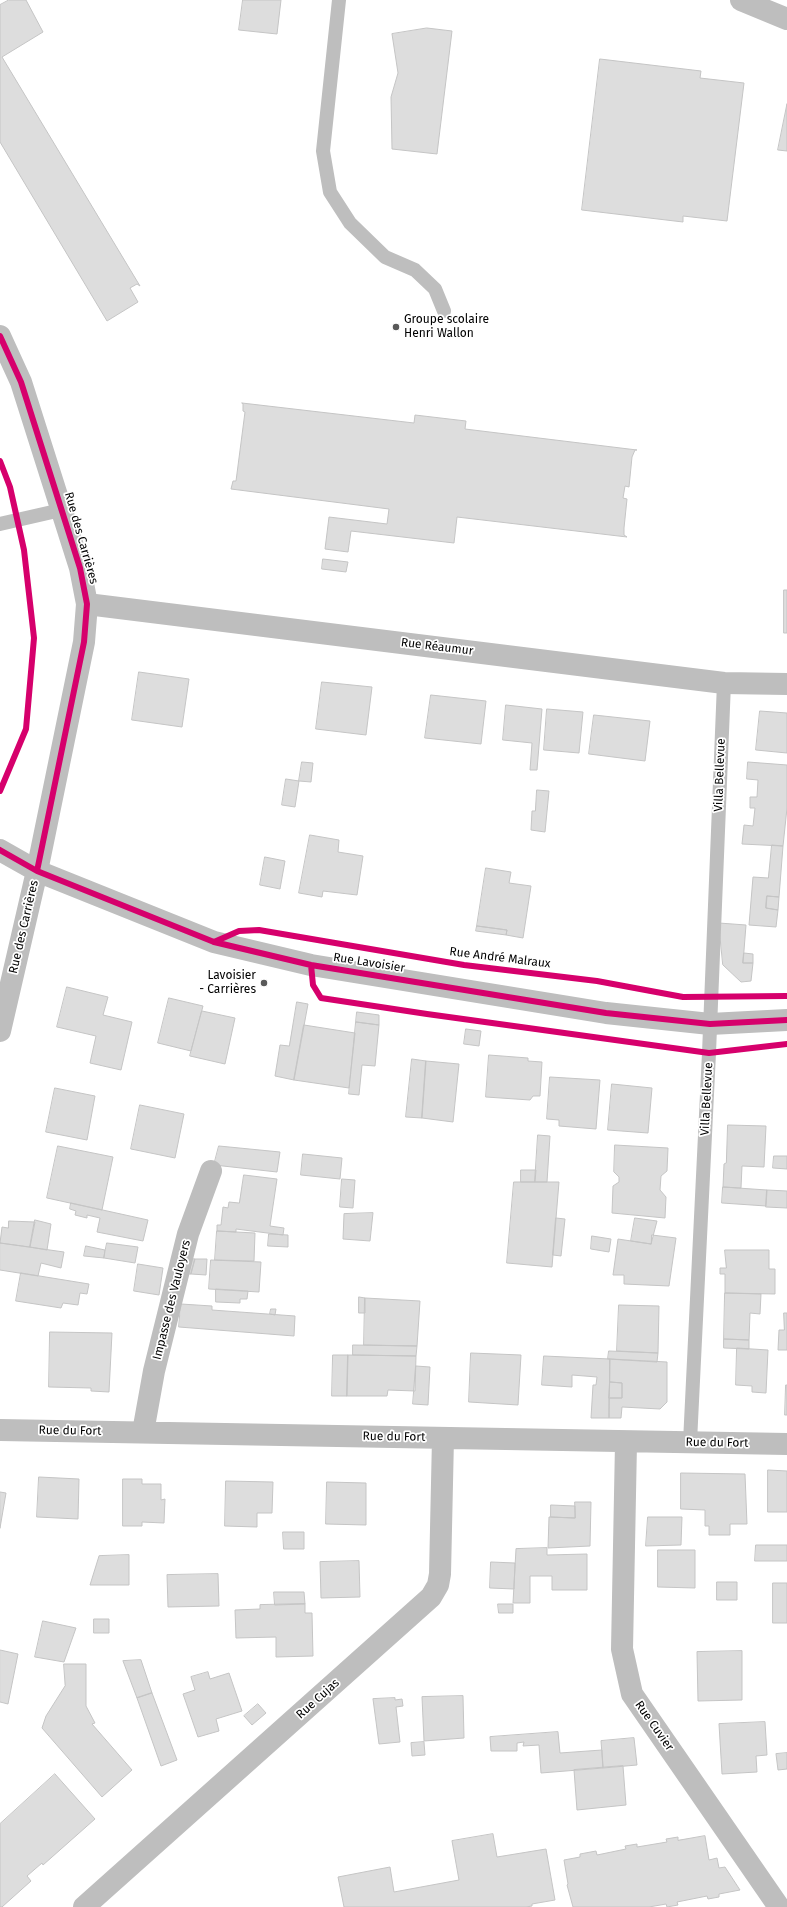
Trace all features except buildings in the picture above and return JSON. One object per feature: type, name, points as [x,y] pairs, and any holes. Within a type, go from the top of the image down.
[{"type":"street","points":[[741,0],[787,19]]},
{"type":"street","name":"Rue des Carrières","points":[[0,336],[21,382],[80,568],[87,604],[84,642],[37,871],[0,1031]]},
{"type":"street","name":"Rue Réaumur","points":[[87,604],[724,683],[787,684]]},
{"type":"street","name":"Rue Lavoisier","points":[[0,850],[37,871],[224,945],[311,965],[606,1012],[710,1024]]},
{"type":"street","points":[[710,1024],[787,1020]]},
{"type":"street","name":"Impasse des Vauloyers","points":[[143,1432],[154,1371],[188,1234],[211,1171]]},
{"type":"street","name":"Rue du Fort","points":[[0,1430],[626,1443],[690,1442],[787,1444]]},
{"type":"street","name":"Rue Cujas","points":[[84,1907],[431,1597],[438,1585],[440,1574],[443,1438]]},
{"type":"street","name":"Rue Cuvier","points":[[626,1443],[622,1649],[632,1694],[779,1907]]},
{"type":"lane","points":[[339,0],[323,151],[330,192],[350,223],[385,257],[415,270],[435,289],[444,311]]},
{"type":"lane","points":[[0,524],[62,510]]},
{"type":"lane","name":"Villa Bellevue","points":[[690,1442],[710,1024],[724,683]]},
{"type":"cycle path","points":[[0,336],[21,382],[80,568],[87,604],[84,642],[37,871]]},
{"type":"cycle path","points":[[0,461],[10,487],[24,550],[34,638],[26,729],[0,791]]},
{"type":"cycle path","points":[[0,850],[37,871],[214,942],[311,965],[606,1013],[710,1024],[787,1020]]},
{"type":"cycle path","name":"Rue André Malraux","points":[[214,942],[239,931],[259,930],[464,965],[597,981],[683,997],[787,996]]},
{"type":"cycle path","points":[[311,965],[313,985],[321,998],[709,1053],[787,1044]]},
{"type":"place","name":"Groupe scolaire Henri Wallon","points":[[396,327]]},
{"type":"place","name":"Lavoisier - Carrières","points":[[264,983]]}]
